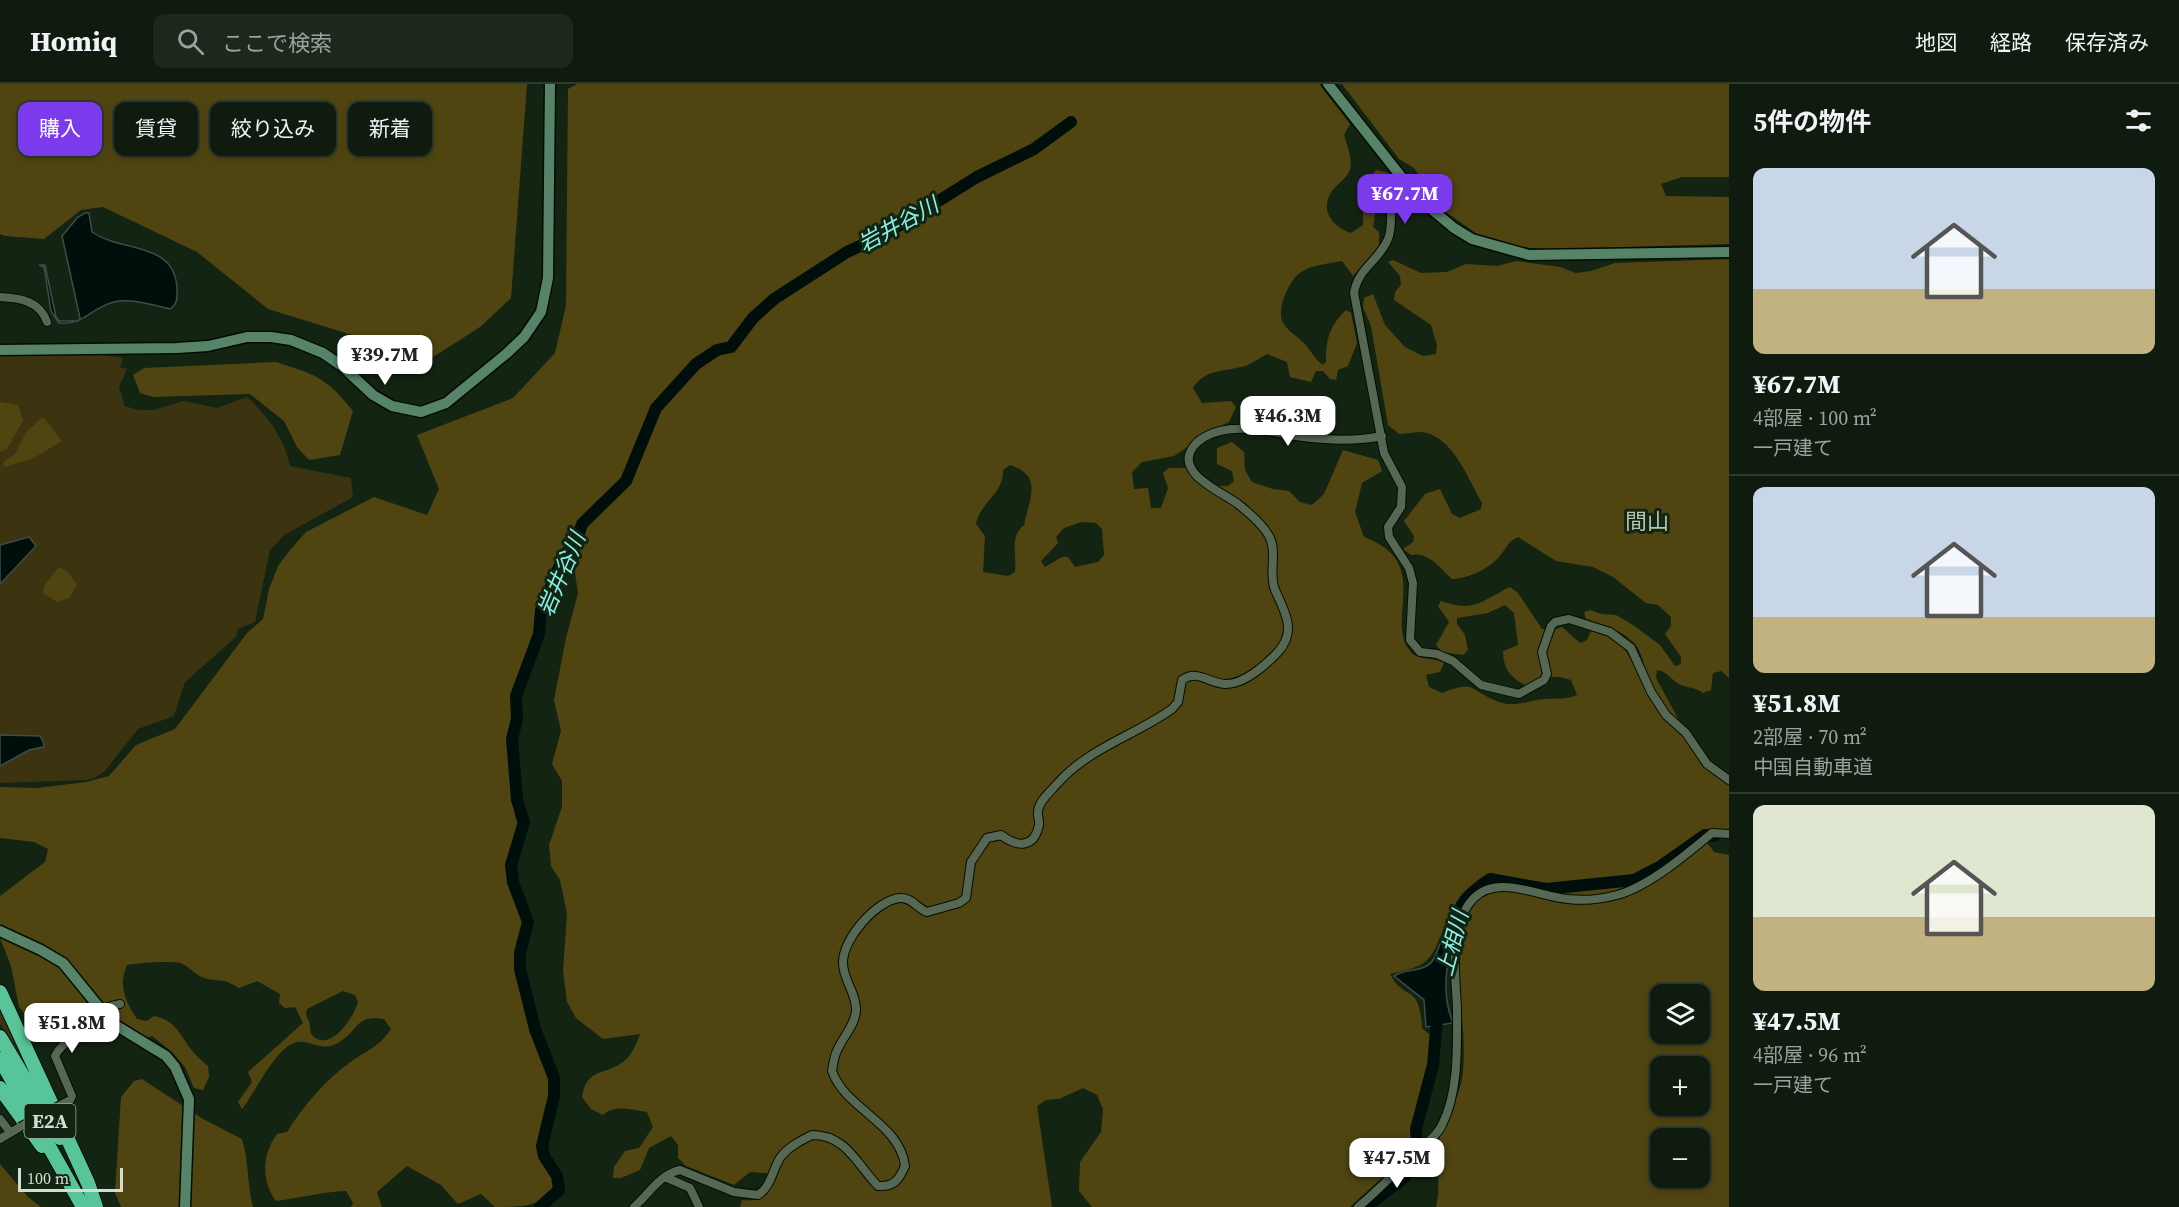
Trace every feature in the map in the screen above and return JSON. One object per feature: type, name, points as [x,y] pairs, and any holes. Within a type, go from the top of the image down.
[{"type":"highway","points":[[0,992],[88,1183],[96,1207]]},
{"type":"highway","name":"E2A","points":[[0,1037],[61,1141],[96,1207]]},
{"type":"highway","name":"E2A","points":[[0,1059],[83,1207]]},
{"type":"highway","points":[[0,1088],[42,1146],[79,1207]]},
{"type":"street","points":[[0,350],[177,348],[271,337],[291,340],[322,353],[342,366],[373,395],[392,406],[421,412],[446,403],[524,337],[541,312],[548,278],[550,84]]},
{"type":"street","points":[[1328,84],[1399,177],[1426,206],[1472,239],[1529,255],[1729,252]]},
{"type":"street","points":[[1399,177],[1393,187],[1392,230],[1388,240],[1359,274],[1354,292],[1387,463],[1402,487],[1401,507],[1388,527],[1389,537],[1409,568],[1413,583],[1409,632],[1414,648],[1420,652],[1437,654],[1453,660],[1480,685],[1519,694],[1538,684],[1547,674],[1542,652],[1551,626],[1555,622],[1569,619],[1610,632],[1631,648],[1651,692],[1666,715],[1686,733],[1707,764],[1729,780]]},
{"type":"street","points":[[0,297],[30,303],[44,312],[47,322]]},
{"type":"street","points":[[638,1206],[654,1185],[680,1170],[734,1192],[758,1195],[767,1190],[776,1166],[789,1148],[812,1135],[821,1135],[838,1141],[850,1151],[878,1186],[889,1186],[899,1179],[905,1166],[897,1143],[868,1112],[844,1093],[832,1071],[836,1052],[856,1012],[854,998],[843,969],[843,952],[847,943],[879,905],[889,900],[902,897],[911,900],[927,912],[959,903],[966,898],[971,862],[987,838],[1001,835],[1013,844],[1026,844],[1034,837],[1040,823],[1038,810],[1044,799],[1078,762],[1172,709],[1178,702],[1182,680],[1187,676],[1195,674],[1228,684],[1238,682],[1261,667],[1285,642],[1290,626],[1274,586],[1271,538],[1240,505],[1205,483],[1194,472],[1189,462],[1189,452],[1195,443],[1218,431],[1231,429],[1269,430],[1299,436],[1363,441],[1382,436]]},
{"type":"street","points":[[1358,1207],[1431,1140],[1442,1127],[1452,1101],[1457,1009],[1453,966],[1461,923],[1473,899],[1491,888],[1507,886],[1545,897],[1570,900],[1618,895],[1640,886],[1712,833],[1729,834]]},
{"type":"street","points":[[0,931],[63,963],[112,1023],[166,1056],[184,1082],[189,1099],[190,1125],[185,1207]]},
{"type":"street","points":[[0,1139],[70,1100],[72,1096],[56,1056],[75,1033],[102,1011],[120,1004]]},
{"type":"street","points":[[0,1119],[10,1132]]},
{"type":"street","points":[[665,1177],[690,1188],[699,1207]]},
{"type":"shaded area","points":[[0,84],[527,84],[511,298],[480,327],[430,359],[268,309],[197,252],[103,207],[81,210],[44,239],[0,234]]},
{"type":"shaded area","points":[[577,84],[1319,84],[1350,124],[1344,135],[1350,154],[1350,168],[1327,201],[1331,219],[1345,231],[1351,233],[1363,225],[1363,203],[1366,189],[1376,170],[1388,173],[1387,204],[1376,209],[1373,227],[1379,232],[1379,246],[1353,276],[1342,261],[1306,269],[1299,273],[1289,287],[1282,303],[1281,316],[1287,328],[1323,365],[1326,362],[1326,347],[1332,328],[1346,310],[1351,313],[1357,343],[1348,366],[1338,370],[1336,380],[1330,379],[1323,371],[1316,371],[1311,382],[1290,377],[1287,362],[1267,354],[1245,366],[1204,377],[1193,388],[1202,403],[1231,401],[1236,407],[1229,422],[1199,436],[1174,456],[1142,462],[1132,472],[1134,489],[1148,488],[1151,508],[1161,508],[1168,488],[1163,473],[1169,468],[1187,468],[1210,491],[1220,486],[1228,486],[1234,481],[1232,471],[1217,464],[1217,448],[1232,442],[1244,452],[1245,470],[1252,482],[1273,489],[1289,491],[1300,502],[1312,505],[1324,494],[1343,450],[1378,460],[1382,471],[1362,483],[1355,512],[1364,537],[1385,548],[1397,561],[1404,592],[1403,638],[1410,651],[1421,658],[1444,663],[1440,672],[1426,675],[1429,687],[1442,693],[1462,687],[1473,688],[1505,704],[1577,695],[1571,680],[1548,677],[1528,686],[1509,673],[1503,651],[1518,645],[1514,613],[1505,605],[1488,613],[1457,618],[1457,624],[1465,635],[1468,650],[1463,655],[1442,652],[1436,645],[1449,622],[1438,606],[1441,601],[1470,606],[1510,587],[1518,593],[1542,629],[1554,630],[1562,627],[1580,643],[1587,640],[1591,631],[1604,634],[1622,647],[1657,705],[1713,774],[1729,784],[1729,832],[1710,832],[1707,843],[1714,852],[1729,855],[1729,1207],[1436,1207],[1438,1147],[1463,1073],[1459,954],[1468,913],[1456,906],[1431,956],[1414,968],[1390,974],[1401,988],[1415,998],[1421,1014],[1422,1028],[1431,1036],[1429,1064],[1417,1120],[1414,1148],[1350,1207],[1092,1207],[1079,1191],[1080,1162],[1101,1132],[1103,1109],[1097,1095],[1083,1088],[1059,1099],[1046,1100],[1037,1106],[1052,1207],[740,1207],[742,1200],[757,1199],[767,1191],[772,1182],[766,1173],[750,1172],[734,1185],[686,1166],[678,1158],[678,1145],[671,1136],[649,1148],[640,1170],[621,1178],[613,1178],[614,1167],[625,1151],[639,1148],[653,1127],[647,1112],[618,1109],[603,1115],[591,1109],[582,1097],[584,1087],[592,1076],[626,1059],[640,1034],[603,1039],[576,1018],[567,1002],[563,971],[567,914],[560,880],[551,866],[549,845],[562,807],[562,781],[552,764],[561,731],[554,700],[566,638],[578,593],[575,573],[566,565],[556,571],[537,609],[536,633],[530,655],[515,690],[507,745],[515,816],[518,824],[507,866],[510,887],[523,916],[525,930],[516,956],[528,1021],[550,1076],[551,1093],[541,1125],[539,1154],[552,1173],[555,1189],[549,1195],[536,1203],[521,1206],[495,1207],[481,1194],[458,1204],[441,1185],[407,1166],[377,1192],[382,1207],[351,1207],[353,1203],[346,1191],[276,1201],[268,1185],[265,1168],[272,1142],[277,1134],[287,1132],[324,1084],[382,1040],[391,1029],[384,1019],[375,1018],[363,1021],[334,1045],[323,1047],[297,1042],[289,1045],[274,1060],[242,1109],[238,1102],[252,1082],[248,1072],[303,1023],[295,1007],[285,1008],[279,1003],[280,994],[257,981],[239,988],[226,982],[204,978],[179,963],[156,962],[127,965],[123,980],[124,993],[137,1019],[147,1021],[154,1016],[167,1021],[176,1028],[192,1051],[208,1066],[209,1077],[203,1090],[194,1088],[185,1067],[171,1051],[152,1036],[147,1038],[118,1019],[101,1000],[87,1001],[66,1031],[45,1039],[19,1007],[11,966],[0,938],[0,896],[45,862],[48,849],[34,842],[0,838],[0,787],[37,788],[86,782],[109,776],[136,745],[175,729],[247,633],[263,619],[269,589],[278,566],[306,532],[374,497],[427,515],[439,489],[417,435],[513,398],[555,353],[566,305],[568,89]],"holes":[[[1010,465],[1027,475],[1032,489],[1024,525],[1015,540],[1015,572],[1008,576],[983,572],[985,536],[976,524],[978,516],[1000,485],[1003,470]],[[1081,522],[1096,523],[1102,529],[1104,555],[1098,562],[1075,567],[1068,557],[1062,557],[1045,567],[1041,561],[1058,543],[1056,537],[1064,528]],[[343,991],[355,995],[358,1002],[356,1009],[333,1037],[319,1040],[312,1035],[306,1014],[307,1009]]]},
{"type":"shaded area","points":[[1342,84],[1729,84],[1729,177],[1682,177],[1661,184],[1666,196],[1729,197],[1729,244],[1553,249],[1512,247],[1477,234],[1443,210],[1414,168],[1399,159]]},
{"type":"shaded area","points":[[1729,259],[1729,678],[1721,671],[1713,673],[1711,690],[1703,693],[1679,684],[1657,670],[1656,678],[1681,724],[1668,713],[1659,700],[1635,644],[1616,630],[1586,619],[1584,612],[1590,610],[1601,614],[1616,615],[1660,645],[1675,666],[1681,664],[1681,657],[1665,634],[1671,626],[1671,617],[1658,605],[1646,603],[1613,577],[1593,567],[1556,561],[1518,537],[1509,543],[1494,562],[1483,569],[1471,575],[1452,579],[1428,558],[1417,554],[1411,555],[1403,549],[1413,542],[1414,536],[1404,521],[1425,494],[1440,489],[1452,514],[1460,518],[1481,509],[1482,503],[1458,460],[1442,441],[1422,432],[1399,434],[1388,425],[1371,326],[1363,307],[1364,298],[1373,294],[1385,325],[1405,347],[1423,356],[1436,354],[1437,345],[1431,325],[1394,300],[1395,292],[1401,285],[1400,276],[1388,262],[1393,260],[1421,273],[1447,272],[1466,264],[1497,266],[1516,261],[1560,267],[1576,273],[1615,263]]},
{"type":"shaded area","points":[[0,354],[104,355],[123,358],[120,367],[127,369],[119,387],[125,406],[137,410],[154,410],[184,401],[217,408],[247,397],[274,428],[284,446],[290,466],[351,478],[353,497],[284,535],[270,550],[255,622],[238,629],[236,637],[185,682],[174,716],[138,729],[105,771],[87,780],[0,783]]},
{"type":"shaded area","points":[[276,362],[311,374],[327,384],[353,411],[340,455],[309,460],[297,447],[284,421],[250,394],[153,397],[140,393],[133,375],[144,368]]},
{"type":"shaded area","points":[[0,402],[18,405],[23,420],[7,449],[0,452]]},
{"type":"shaded area","points":[[43,417],[62,441],[32,459],[4,467],[3,462],[15,454],[27,431]]},
{"type":"shaded area","points":[[59,567],[68,572],[77,585],[69,598],[57,602],[43,593],[44,586]]},
{"type":"shaded area","points":[[0,999],[51,1106],[0,1024]]},
{"type":"shaded area","points":[[142,1079],[203,1119],[242,1139],[253,1207],[121,1207],[115,1193],[121,1097],[134,1081]]},
{"type":"shaded area","points":[[0,1164],[28,1197],[41,1207],[0,1207]]},
{"type":"water","points":[[89,213],[92,232],[104,239],[145,250],[167,262],[174,273],[177,297],[176,303],[170,309],[142,302],[120,301],[106,304],[79,320],[62,236],[78,217]]},
{"type":"water","points":[[39,265],[45,265],[56,317],[59,321],[76,321],[59,323],[51,311],[44,267]]},
{"type":"water","points":[[29,537],[36,546],[0,584],[0,545]]},
{"type":"water","points":[[0,735],[40,736],[44,744],[43,747],[29,750],[0,766]]},
{"type":"water","points":[[1454,911],[1459,915],[1449,956],[1446,983],[1446,996],[1453,1023],[1426,1027],[1424,1000],[1394,976],[1425,967],[1433,960],[1447,922]]},
{"type":"waterway","name":"岩井谷川","points":[[540,1207],[559,1190],[557,1176],[544,1156],[542,1146],[554,1096],[554,1078],[535,1029],[520,969],[520,953],[528,922],[513,882],[511,865],[524,822],[517,800],[512,739],[517,719],[516,696],[539,634],[541,610],[564,555],[576,543],[582,524],[626,481],[656,408],[696,364],[717,350],[731,347],[753,318],[774,299],[847,252],[884,235],[977,177],[1034,149],[1071,122]]},
{"type":"waterway","name":"上相川","points":[[1452,927],[1466,899],[1490,879],[1546,889],[1634,880],[1661,866],[1705,835],[1714,836]]},
{"type":"waterway","name":"上相川","points":[[1366,1207],[1406,1176],[1418,1158],[1416,1129],[1433,1065],[1438,1009]]},
{"type":"district","name":"間山","points":[[1647,521]]}]
